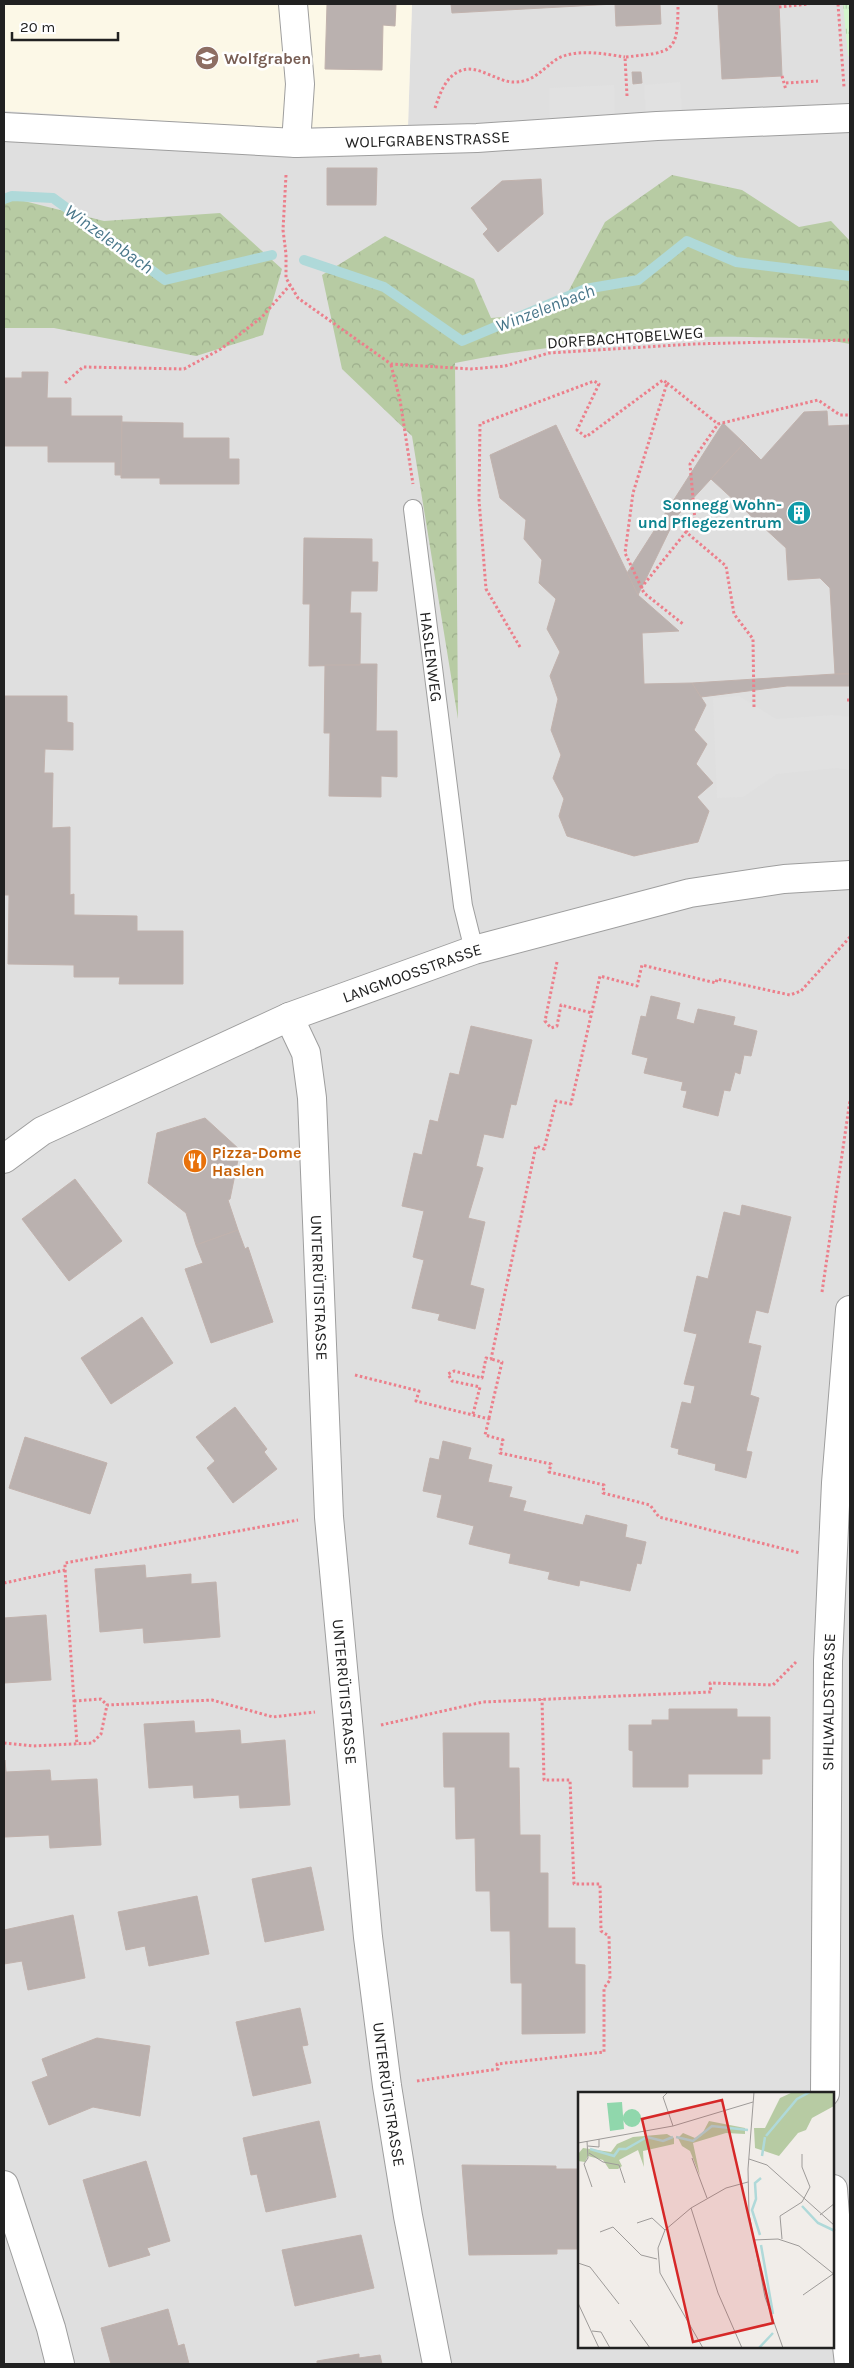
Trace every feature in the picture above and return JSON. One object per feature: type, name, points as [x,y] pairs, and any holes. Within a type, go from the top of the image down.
[{"type":"street","points":[[293,4],[300,84],[296,143]]},
{"type":"street","name":"WOLFGRABENSTRASSE","points":[[4,128],[296,143],[477,138],[628,128],[850,118]]},
{"type":"street","name":"LANGMOOSSTRASSE","points":[[4,1159],[42,1131],[289,1017],[474,950],[565,924],[690,893],[784,879],[850,876]]},
{"type":"street","name":"UNTERRÜTISTRASSE","points":[[289,1017],[306,1052],[312,1098],[329,1517],[368,1937],[387,2086],[408,2216],[438,2364]]},
{"type":"street","name":"SIHLWALDSTRASSE","points":[[826,2092],[826,1750],[833,1556],[843,1484],[850,1310]]},
{"type":"street","points":[[4,2186],[51,2328],[60,2364]]},
{"type":"street","points":[[834,2202],[849,2364]]},
{"type":"lane","name":"HASLENWEG","points":[[413,509],[463,906],[474,950]]},
{"type":"path","points":[[414,140],[432,117],[449,78],[461,70],[476,71],[514,83],[531,79],[544,72],[557,59],[571,54],[604,54],[625,57],[657,53],[668,49],[675,42],[678,33],[678,4]]},
{"type":"path","points":[[779,7],[809,4]]},
{"type":"path","points":[[838,4],[843,67]]},
{"type":"path","points":[[625,57],[628,128]]},
{"type":"path","points":[[786,83],[818,81]]},
{"type":"path","points":[[296,143],[286,169],[283,230],[286,278],[298,298],[391,364],[400,400],[414,482],[413,509]]},
{"type":"path","points":[[65,384],[83,366],[184,369],[221,349],[262,317],[290,285]]},
{"type":"path","name":"DORFBACHTOBELWEG","points":[[391,364],[471,369],[504,366],[549,353],[693,344],[850,340]]},
{"type":"path","points":[[520,647],[486,589],[479,500],[480,424],[594,382],[599,384],[578,430],[586,437],[662,380],[718,424]]},
{"type":"path","points":[[667,383],[633,493],[625,553],[644,594],[683,624]]},
{"type":"path","points":[[641,588],[695,521],[690,464],[718,424],[818,400],[840,415],[850,415]]},
{"type":"path","points":[[686,532],[726,566],[734,614],[753,639],[754,708]]},
{"type":"path","points":[[565,924],[545,1021],[551,1028],[557,1026],[561,1005],[592,1013]]},
{"type":"path","points":[[491,1359],[536,1146],[544,1149],[556,1101],[571,1104],[600,976],[637,986],[642,965],[716,983],[717,979],[790,995],[801,991],[850,937]]},
{"type":"path","points":[[821,1301],[850,1100]]},
{"type":"path","points":[[473,1414],[480,1387],[452,1381],[448,1374],[454,1371],[482,1378],[486,1358],[502,1362],[485,1435],[503,1440],[500,1453],[551,1464],[549,1472],[604,1485],[602,1493],[650,1505],[660,1518],[807,1555],[833,1556]]},
{"type":"path","points":[[322,1372],[346,1372],[419,1391],[416,1401],[489,1419]]},
{"type":"path","points":[[77,1745],[65,1563],[314,1517],[329,1517]]},
{"type":"path","points":[[4,1582],[65,1570]]},
{"type":"path","points":[[106,1705],[212,1700],[273,1717],[347,1719],[372,1727],[483,1702],[711,1692],[710,1683],[773,1685],[798,1660]]},
{"type":"path","points":[[4,1743],[33,1746],[92,1743],[101,1734],[106,1705],[101,1699],[74,1701]]},
{"type":"path","points":[[387,2086],[498,2069],[498,2064],[604,2052],[604,1988],[610,1980],[609,1936],[600,1931],[600,1884],[574,1884],[570,1780],[544,1780],[542,1699]]},
{"type":"shaded area","name":"Wolfgraben","points":[[4,4],[412,4],[408,126],[276,128],[4,111]]},
{"type":"shaded area","points":[[412,4],[850,4],[850,2364],[4,2364],[4,111],[276,128],[408,126]]},
{"type":"shaded area","points":[[680,82],[682,113],[646,116],[644,85]]},
{"type":"shaded area","points":[[614,85],[615,116],[550,119],[549,88]]},
{"type":"shaded area","points":[[739,696],[776,719],[834,715],[850,717],[850,770],[836,768],[777,774],[743,797],[717,798],[713,698]]},
{"type":"green space","points":[[843,4],[850,4],[850,56],[848,56]]},
{"type":"green space","points":[[672,175],[742,190],[799,227],[831,221],[850,241],[850,344],[799,338],[712,337],[638,339],[564,346],[455,363],[458,719],[412,436],[342,369],[322,275],[385,236],[474,279],[491,318],[557,313],[605,222]]},
{"type":"green space","points":[[4,196],[104,221],[220,213],[282,269],[263,335],[196,356],[54,328],[4,328]]},
{"type":"building","points":[[327,4],[396,4],[395,26],[383,25],[382,70],[325,69]]},
{"type":"building","points":[[451,4],[615,4],[452,13]]},
{"type":"building","points":[[615,4],[660,4],[661,24],[616,26]]},
{"type":"building","points":[[718,4],[779,4],[782,76],[722,79]]},
{"type":"building","points":[[632,72],[641,72],[642,83],[633,84]]},
{"type":"building","points":[[327,168],[377,168],[376,205],[327,205]]},
{"type":"building","points":[[541,179],[543,214],[498,252],[483,234],[488,229],[471,208],[502,181]]},
{"type":"building","points":[[22,372],[48,372],[47,398],[71,398],[71,416],[122,416],[121,475],[115,475],[115,462],[48,462],[48,446],[4,446],[4,378],[22,378]]},
{"type":"building","name":"Sonnegg Wohn- und Pflegezentrum","points":[[827,411],[828,426],[850,425],[850,674],[835,674],[830,588],[820,578],[788,580],[786,548],[711,479],[744,443],[761,460],[804,412]]},
{"type":"building","points":[[122,422],[183,423],[183,438],[229,438],[229,459],[239,459],[239,484],[160,484],[160,478],[121,478]]},
{"type":"building","points":[[723,423],[744,443],[676,517],[638,595],[627,573]]},
{"type":"building","points":[[556,425],[638,595],[679,631],[642,633],[644,684],[692,683],[706,705],[694,730],[707,744],[696,764],[713,783],[697,797],[709,811],[698,842],[634,856],[567,836],[559,816],[564,799],[553,778],[561,755],[551,730],[558,699],[550,676],[560,652],[547,629],[556,599],[539,583],[542,560],[524,539],[526,520],[500,498],[490,455]]},
{"type":"building","points":[[304,538],[372,539],[372,562],[378,562],[377,591],[351,591],[350,613],[361,613],[360,665],[309,666],[310,604],[303,604]]},
{"type":"building","points":[[377,664],[376,731],[397,731],[397,777],[381,776],[381,797],[329,796],[330,733],[324,733],[325,665]]},
{"type":"building","points":[[850,674],[850,686],[787,686],[701,697],[692,683]]},
{"type":"building","points":[[4,696],[67,696],[67,722],[73,723],[73,750],[45,749],[44,773],[53,773],[52,828],[70,827],[70,895],[74,894],[74,915],[137,916],[137,931],[183,931],[183,984],[119,984],[120,977],[74,977],[74,965],[8,964],[9,895],[4,895]]},
{"type":"building","points":[[651,996],[680,1003],[676,1019],[694,1024],[698,1009],[735,1017],[733,1025],[757,1031],[751,1056],[744,1055],[740,1074],[735,1072],[730,1091],[724,1090],[718,1116],[683,1107],[687,1091],[681,1090],[683,1082],[644,1073],[648,1058],[632,1054],[641,1016],[646,1017]]},
{"type":"building","points":[[471,1026],[532,1040],[516,1105],[511,1104],[503,1138],[484,1134],[476,1166],[483,1168],[468,1218],[485,1222],[470,1285],[484,1289],[475,1329],[438,1320],[440,1314],[412,1308],[424,1260],[413,1257],[424,1211],[402,1206],[414,1153],[422,1155],[430,1120],[438,1122],[450,1073],[459,1075]]},
{"type":"building","points":[[205,1118],[240,1150],[230,1199],[228,1200],[238,1230],[196,1245],[186,1213],[148,1183],[157,1133]]},
{"type":"building","points":[[75,1179],[122,1241],[69,1281],[22,1219]]},
{"type":"building","points":[[742,1205],[791,1217],[768,1313],[756,1310],[748,1343],[761,1346],[750,1395],[759,1398],[746,1451],[752,1452],[746,1478],[715,1470],[716,1464],[678,1454],[679,1449],[671,1447],[682,1402],[691,1404],[695,1386],[684,1384],[697,1334],[684,1331],[697,1276],[708,1279],[724,1212],[740,1216]]},
{"type":"building","points":[[238,1230],[245,1249],[248,1247],[273,1322],[211,1343],[185,1269],[203,1263],[196,1245]]},
{"type":"building","points":[[142,1317],[173,1363],[111,1404],[81,1358]]},
{"type":"building","points":[[235,1407],[267,1449],[264,1452],[277,1469],[233,1503],[207,1468],[215,1461],[196,1437]]},
{"type":"building","points":[[25,1437],[107,1463],[90,1514],[9,1488]]},
{"type":"building","points":[[443,1441],[471,1448],[468,1459],[492,1465],[488,1482],[512,1487],[509,1497],[526,1501],[523,1511],[583,1525],[586,1515],[627,1525],[625,1537],[646,1542],[641,1564],[637,1563],[630,1591],[580,1580],[579,1586],[548,1579],[550,1572],[509,1563],[511,1554],[469,1544],[474,1526],[437,1517],[442,1495],[423,1491],[430,1458],[439,1460]]},
{"type":"building","points":[[145,1565],[146,1578],[191,1574],[191,1584],[216,1582],[220,1637],[144,1643],[143,1628],[100,1632],[95,1569]]},
{"type":"building","points":[[46,1615],[51,1680],[4,1683],[4,1618]]},
{"type":"building","points":[[669,1709],[737,1709],[737,1717],[770,1717],[770,1759],[762,1759],[762,1774],[688,1774],[688,1787],[633,1787],[633,1751],[629,1750],[629,1725],[652,1725],[652,1720],[669,1720]]},
{"type":"building","points":[[194,1721],[195,1733],[240,1730],[241,1744],[285,1740],[290,1805],[240,1808],[239,1795],[194,1798],[193,1785],[149,1788],[144,1724]]},
{"type":"building","points":[[443,1733],[509,1733],[509,1768],[519,1768],[520,1835],[540,1835],[540,1873],[548,1873],[548,1928],[575,1928],[575,1964],[585,1965],[585,2033],[522,2034],[522,1983],[511,1983],[510,1931],[491,1931],[490,1891],[476,1891],[475,1838],[456,1839],[455,1787],[444,1787]]},
{"type":"building","points":[[5,1760],[6,1772],[50,1770],[51,1781],[97,1779],[101,1845],[50,1848],[49,1835],[5,1837]]},
{"type":"building","points":[[311,1867],[324,1930],[265,1942],[252,1879]]},
{"type":"building","points":[[197,1896],[209,1954],[149,1966],[145,1946],[126,1950],[118,1912]]},
{"type":"building","points":[[73,1915],[85,1978],[28,1990],[22,1961],[4,1964],[4,1930]]},
{"type":"building","points":[[300,2008],[308,2045],[302,2046],[311,2083],[253,2096],[236,2022]]},
{"type":"building","points":[[97,2038],[150,2046],[140,2116],[93,2107],[49,2125],[32,2082],[48,2076],[42,2059]]},
{"type":"building","points":[[319,2121],[336,2197],[266,2212],[257,2174],[251,2175],[243,2138]]},
{"type":"building","points":[[146,2161],[170,2241],[147,2248],[150,2255],[109,2267],[83,2180]]},
{"type":"building","points":[[462,2165],[556,2166],[556,2169],[578,2169],[578,2249],[557,2249],[557,2254],[469,2255]]},
{"type":"building","points":[[361,2235],[374,2288],[295,2306],[282,2250]]},
{"type":"building","points":[[168,2309],[178,2346],[184,2344],[189,2364],[111,2364],[101,2328]]},
{"type":"building","points":[[359,2354],[359,2358],[380,2355],[382,2364],[317,2364],[317,2361]]},
{"type":"waterway","name":"Winzelenbach","points":[[4,199],[12,196],[53,198],[165,280],[272,255]]},
{"type":"waterway","name":"Winzelenbach","points":[[304,260],[384,287],[462,341],[585,289],[638,280],[687,241],[736,262],[850,276]]},
{"type":"place","name":"Wolfgraben","points":[[207,58]]},
{"type":"place","name":"Sonnegg Wohn- und Pflegezentrum","points":[[799,513]]},
{"type":"place","name":"Pizza-Dome Haslen","points":[[195,1161]]}]
